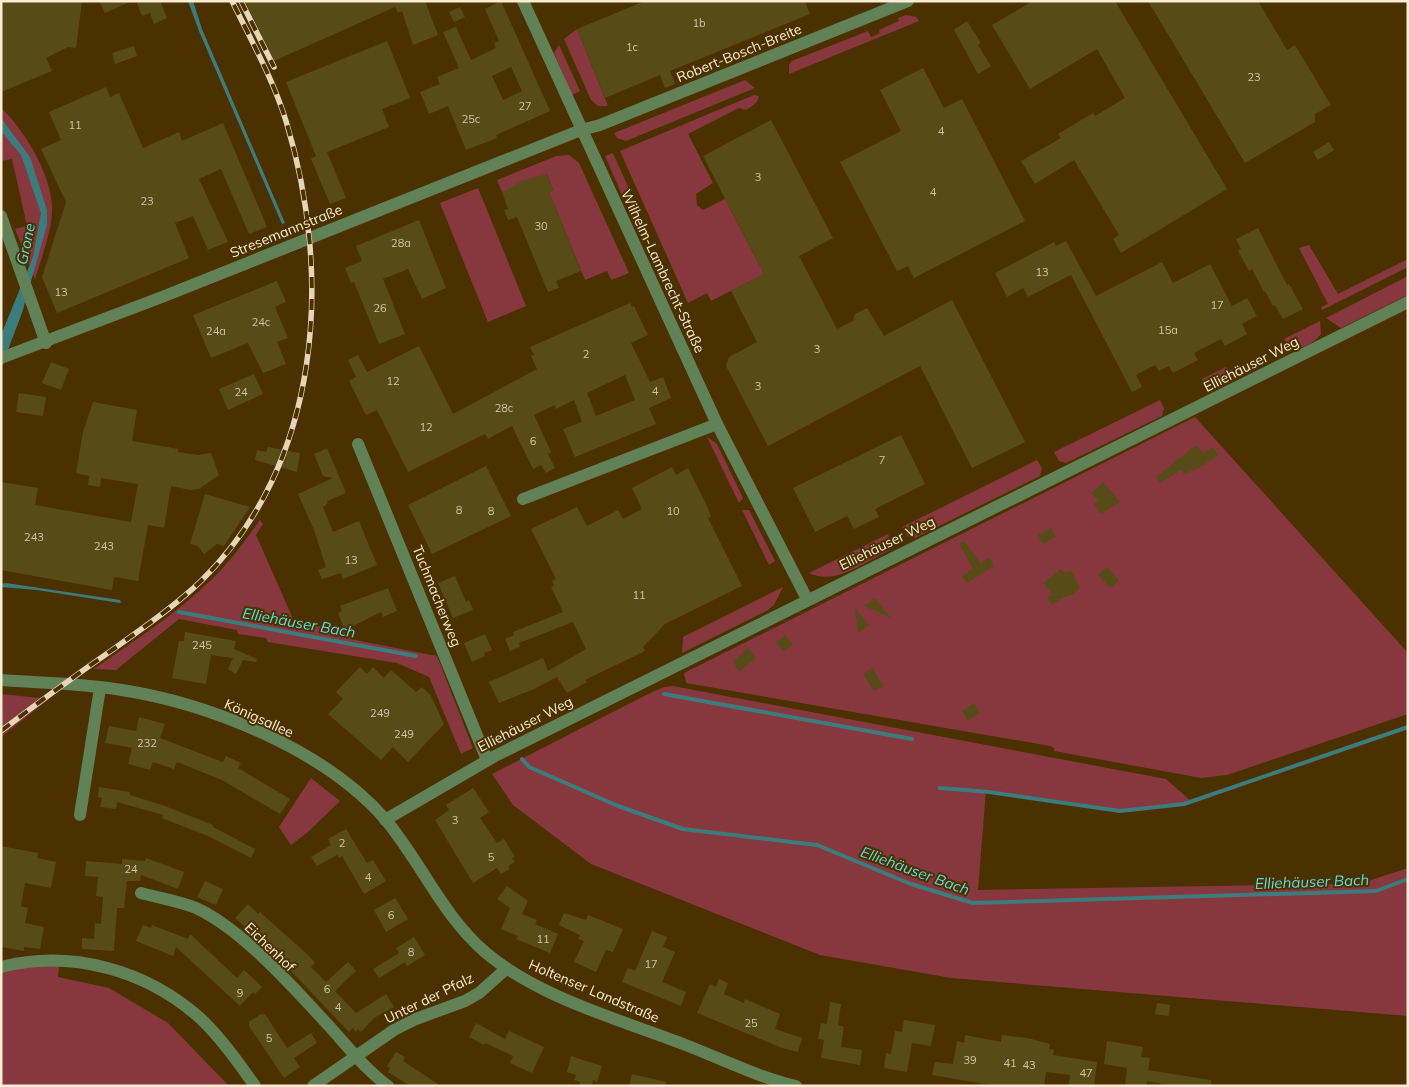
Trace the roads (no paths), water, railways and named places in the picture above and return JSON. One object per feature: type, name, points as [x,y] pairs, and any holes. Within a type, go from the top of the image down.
[{"type":"street","name":"Wilhelm-Lambrecht-Straße","points":[[523,1],[717,424],[807,599]]},
{"type":"street","name":"Robert-Bosch-Breite","points":[[581,130],[600,125],[908,1]]},
{"type":"street","name":"Stresemannstraße","points":[[4,357],[46,343],[581,130]]},
{"type":"street","points":[[1,216],[46,343]]},
{"type":"street","name":"Elliehäuser Weg","points":[[385,820],[487,760],[807,599],[1191,411],[1408,302]]},
{"type":"street","points":[[523,499],[717,424]]},
{"type":"street","name":"Tuchmacherweg","points":[[358,444],[487,760]]},
{"type":"street","name":"Königsallee","points":[[1,680],[100,688],[144,694],[203,710],[285,744],[334,774],[365,798],[385,820]]},
{"type":"street","points":[[80,815],[100,688]]},
{"type":"street","name":"Holtenser Landstraße","points":[[385,820],[442,904],[481,948],[506,969],[567,999],[759,1074],[796,1086]]},
{"type":"street","name":"Eichenhof","points":[[140,893],[188,906],[226,926],[251,947],[371,1073],[388,1086]]},
{"type":"street","points":[[1,966],[31,961],[77,961],[118,970],[146,983],[176,1000],[200,1018],[226,1046],[256,1086]]},
{"type":"street","name":"Unter der Pfalz","points":[[313,1086],[408,1022],[465,1001],[479,993],[506,969]]},
{"type":"water","points":[[188,1],[193,1],[202,29],[285,223],[282,224],[199,31]]},
{"type":"water","points":[[1,118],[30,157],[47,210],[47,225],[22,313],[1,368],[1,335],[33,257],[41,213],[21,155],[1,131]]},
{"type":"water","points":[[6,583],[120,600],[121,602],[1,587],[1,584]]},
{"type":"waterway","name":"Elliehäuser Bach","points":[[179,612],[416,656]]},
{"type":"waterway","points":[[664,694],[912,739]]},
{"type":"waterway","points":[[940,788],[989,792],[1120,811],[1184,804],[1408,727]]},
{"type":"waterway","name":"Elliehäuser Bach","points":[[522,759],[529,767],[618,806],[683,829],[817,845],[911,884],[973,903],[1376,891],[1408,879]]},
{"type":"railway","points":[[1,731],[159,616],[201,581],[241,534],[272,481],[293,424],[306,364],[312,303],[310,241],[301,180],[281,105],[232,1]]},
{"type":"railway","points":[[241,1],[274,67]]},
{"type":"water label","name":"Grone","points":[[26,244]]}]
